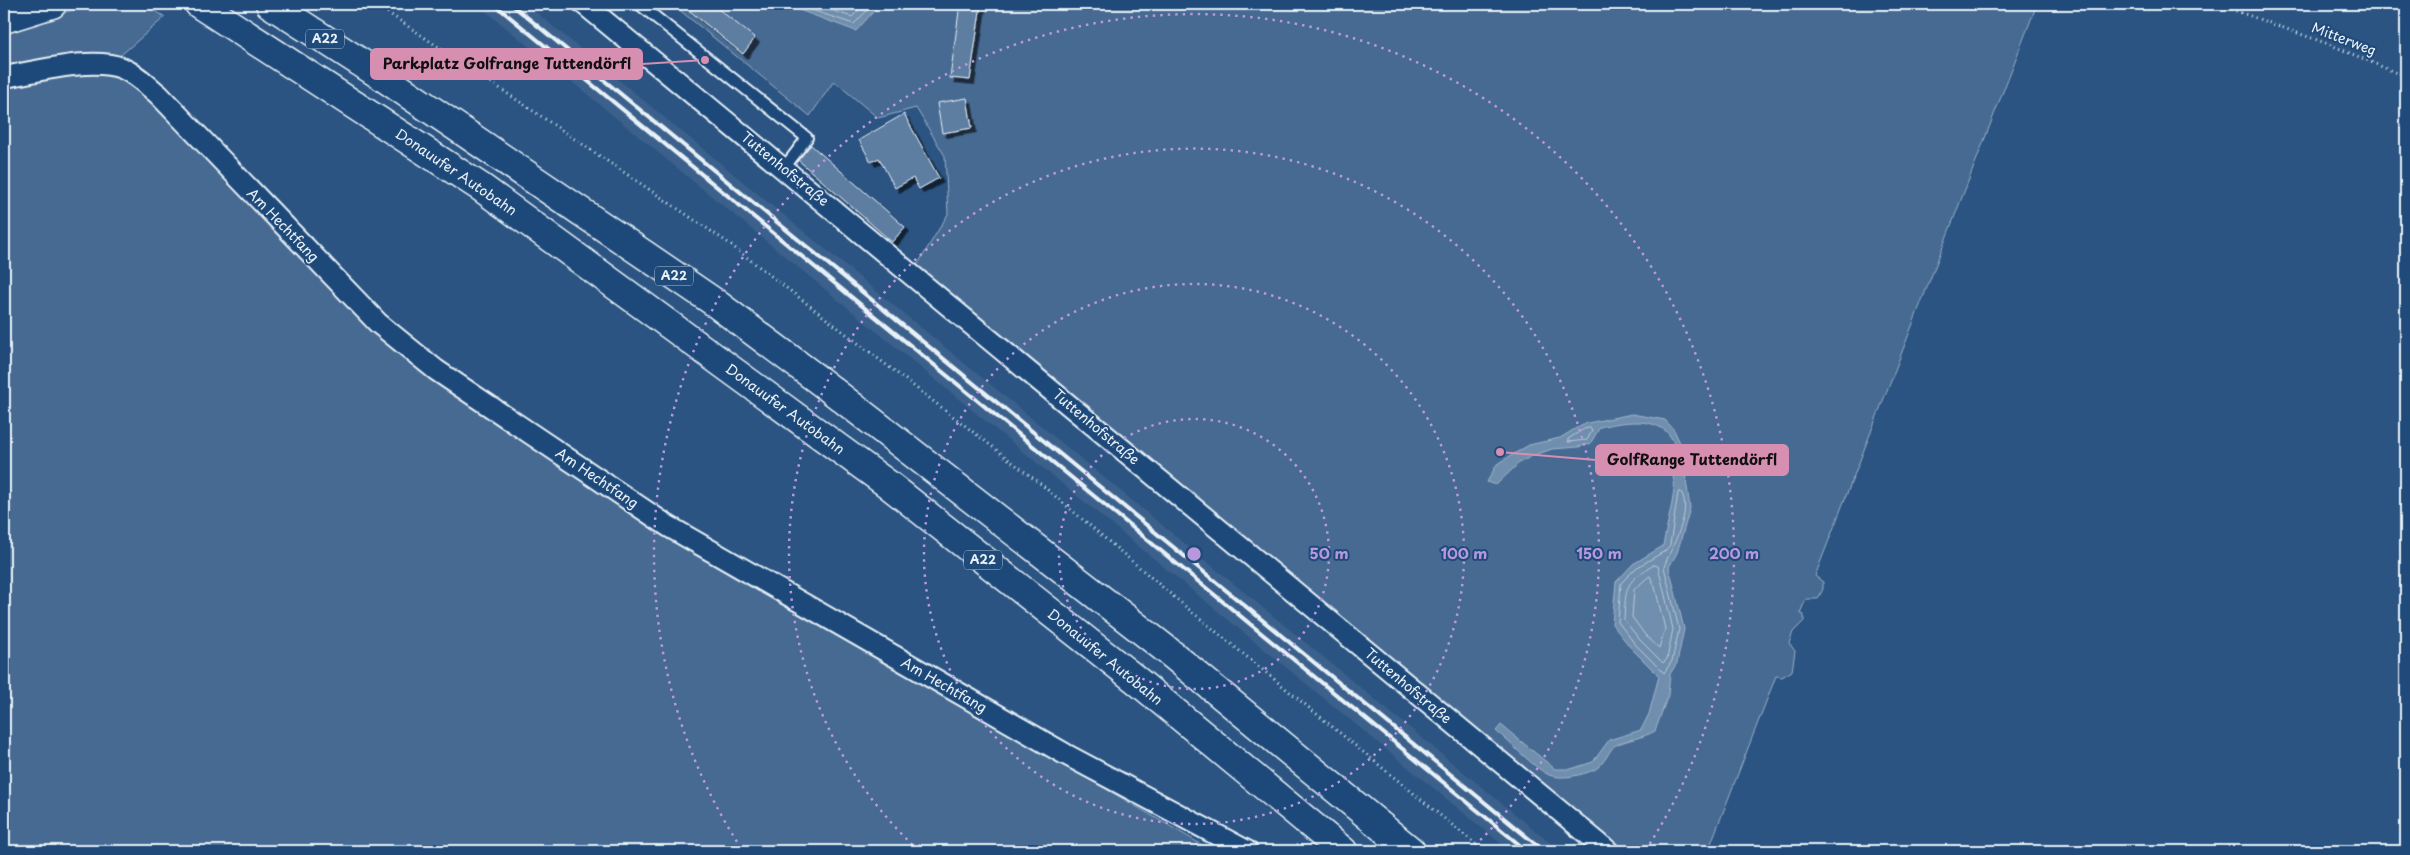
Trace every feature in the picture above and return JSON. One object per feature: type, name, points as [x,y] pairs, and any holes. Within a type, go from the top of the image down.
[{"type":"main road","name":"Donauufer Autobahn","points":[[200,4],[482,188],[889,486],[1135,679],[1343,851]]},
{"type":"main road","name":"A22","points":[[270,4],[380,75],[706,297],[825,385],[1163,647],[1411,851]]},
{"type":"main road","points":[[4,20],[50,5]]},
{"type":"street","name":"Tuttenhofstraße","points":[[584,4],[1608,851]]},
{"type":"street","name":"Am Hechtfang","points":[[4,78],[97,63],[110,64],[134,74],[159,95],[378,323],[436,370],[668,526],[1065,754],[1238,848]]},
{"type":"lane","points":[[638,4],[807,138],[784,168]]},
{"type":"path","points":[[375,4],[727,242],[1042,485],[1186,607],[1484,851]]},
{"type":"path","name":"Mitterweg","points":[[2218,4],[2331,45],[2406,77]]},
{"type":"shaded area","points":[[87,4],[144,4],[165,17],[115,60],[4,72],[4,29],[51,18]]},
{"type":"shaded area","points":[[477,4],[526,4],[1560,851],[1510,851]]},
{"type":"shaded area","points":[[672,4],[2037,4],[1815,576],[1823,582],[1823,589],[1818,599],[1806,599],[1800,613],[1804,615],[1804,621],[1793,632],[1789,643],[1795,651],[1792,671],[1782,677],[1776,676],[1708,851],[1620,851],[916,267],[948,214],[945,156],[916,108],[878,118],[834,81],[810,116]]},
{"type":"shaded area","points":[[102,71],[126,79],[152,98],[348,302],[412,364],[581,477],[796,608],[1204,846],[1205,851],[4,851],[4,84]]},
{"type":"water","points":[[783,4],[880,4],[856,31]]},
{"type":"water","points":[[1632,414],[1665,420],[1674,430],[1681,445],[1690,508],[1677,553],[1669,567],[1684,629],[1677,663],[1670,674],[1668,695],[1655,731],[1614,746],[1598,768],[1594,770],[1572,776],[1560,777],[1549,775],[1536,767],[1496,731],[1501,725],[1555,769],[1571,769],[1593,762],[1609,740],[1641,730],[1649,714],[1659,676],[1631,648],[1612,624],[1616,582],[1633,564],[1663,546],[1674,488],[1673,474],[1676,458],[1673,442],[1667,433],[1659,427],[1648,423],[1624,423],[1600,427],[1590,444],[1552,449],[1532,456],[1519,463],[1496,485],[1487,482],[1497,464],[1529,445],[1560,438],[1583,424]]},
{"type":"building","points":[[689,4],[712,4],[755,38],[743,54],[686,8]]},
{"type":"building","points":[[960,4],[981,4],[970,80],[950,78]]},
{"type":"building","points":[[967,98],[972,128],[942,133],[937,103]]},
{"type":"building","points":[[904,114],[939,178],[919,189],[913,178],[895,188],[879,158],[871,162],[859,140]]},
{"type":"building","points":[[811,145],[905,227],[892,242],[798,160]]},
{"type":"railway","points":[[494,4],[1527,851]]},
{"type":"railway","points":[[511,4],[1544,851]]},
{"type":"place","name":"Parkplatz Golfrange Tuttendörfl","points":[[705,60]]},
{"type":"place","name":"GolfRange Tuttendörfl","points":[[1500,452]]}]
